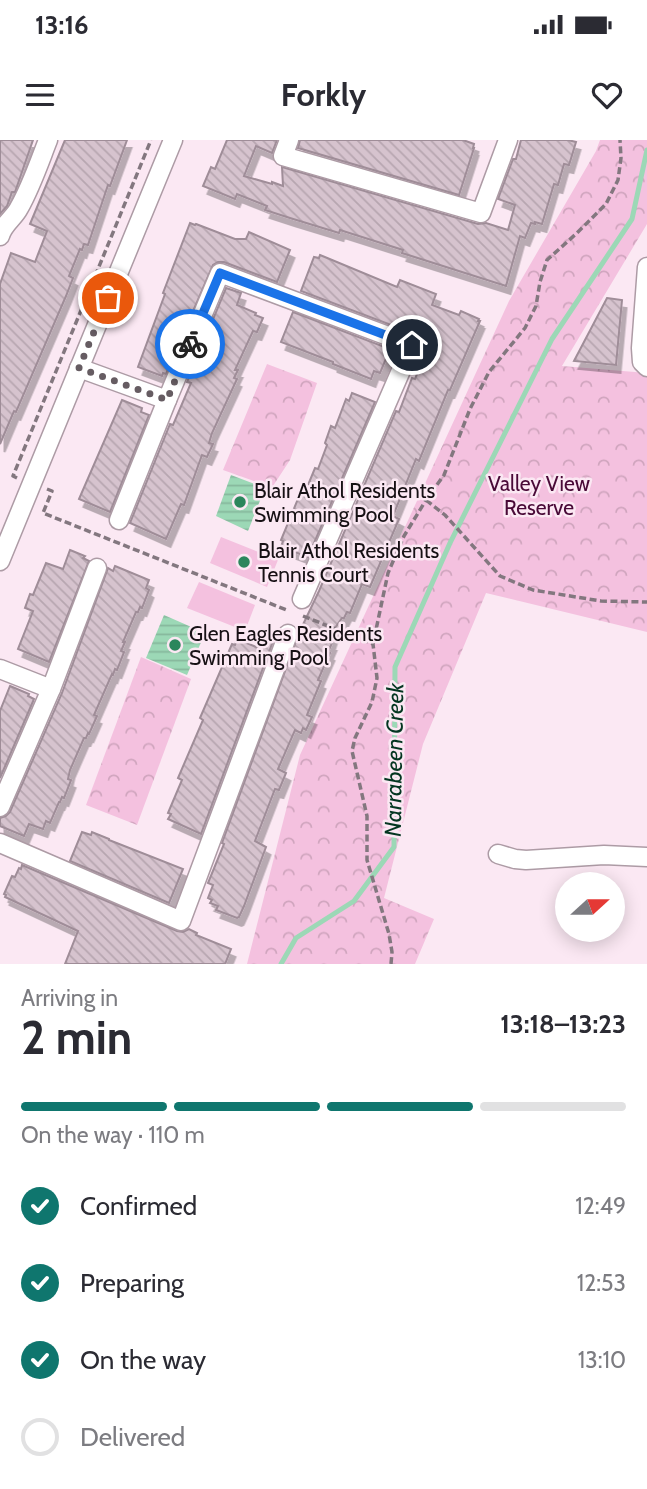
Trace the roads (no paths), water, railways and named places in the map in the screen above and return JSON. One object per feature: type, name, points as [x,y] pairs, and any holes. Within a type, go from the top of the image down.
[{"type":"street","points":[[1,231],[23,201],[48,140]]},
{"type":"street","points":[[0,561],[173,140]]},
{"type":"street","points":[[289,140],[283,156],[481,213],[508,140]]},
{"type":"street","points":[[647,267],[641,348],[642,362],[647,367]]},
{"type":"street","points":[[119,520],[220,273],[412,345],[302,599]]},
{"type":"street","points":[[79,368],[167,400]]},
{"type":"street","points":[[0,807],[51,689],[97,568]]},
{"type":"street","points":[[0,843],[181,921],[288,634]]},
{"type":"street","points":[[0,670],[51,689]]},
{"type":"street","points":[[498,854],[526,860],[604,855],[647,857]]},
{"type":"waterway","name":"Narrabeen Creek","points":[[281,964],[296,938],[354,901],[394,847],[395,667],[450,543],[552,339],[632,219],[647,150]]},
{"type":"place","name":"Blair Athol Residents Swimming Pool","points":[[240,502]]},
{"type":"place","name":"Blair Athol Residents Tennis Court","points":[[244,562]]},
{"type":"place","name":"Glen Eagles Residents Swimming Pool","points":[[175,645]]},
{"type":"park label","name":"Valley View Reserve","points":[[539,495]]}]
